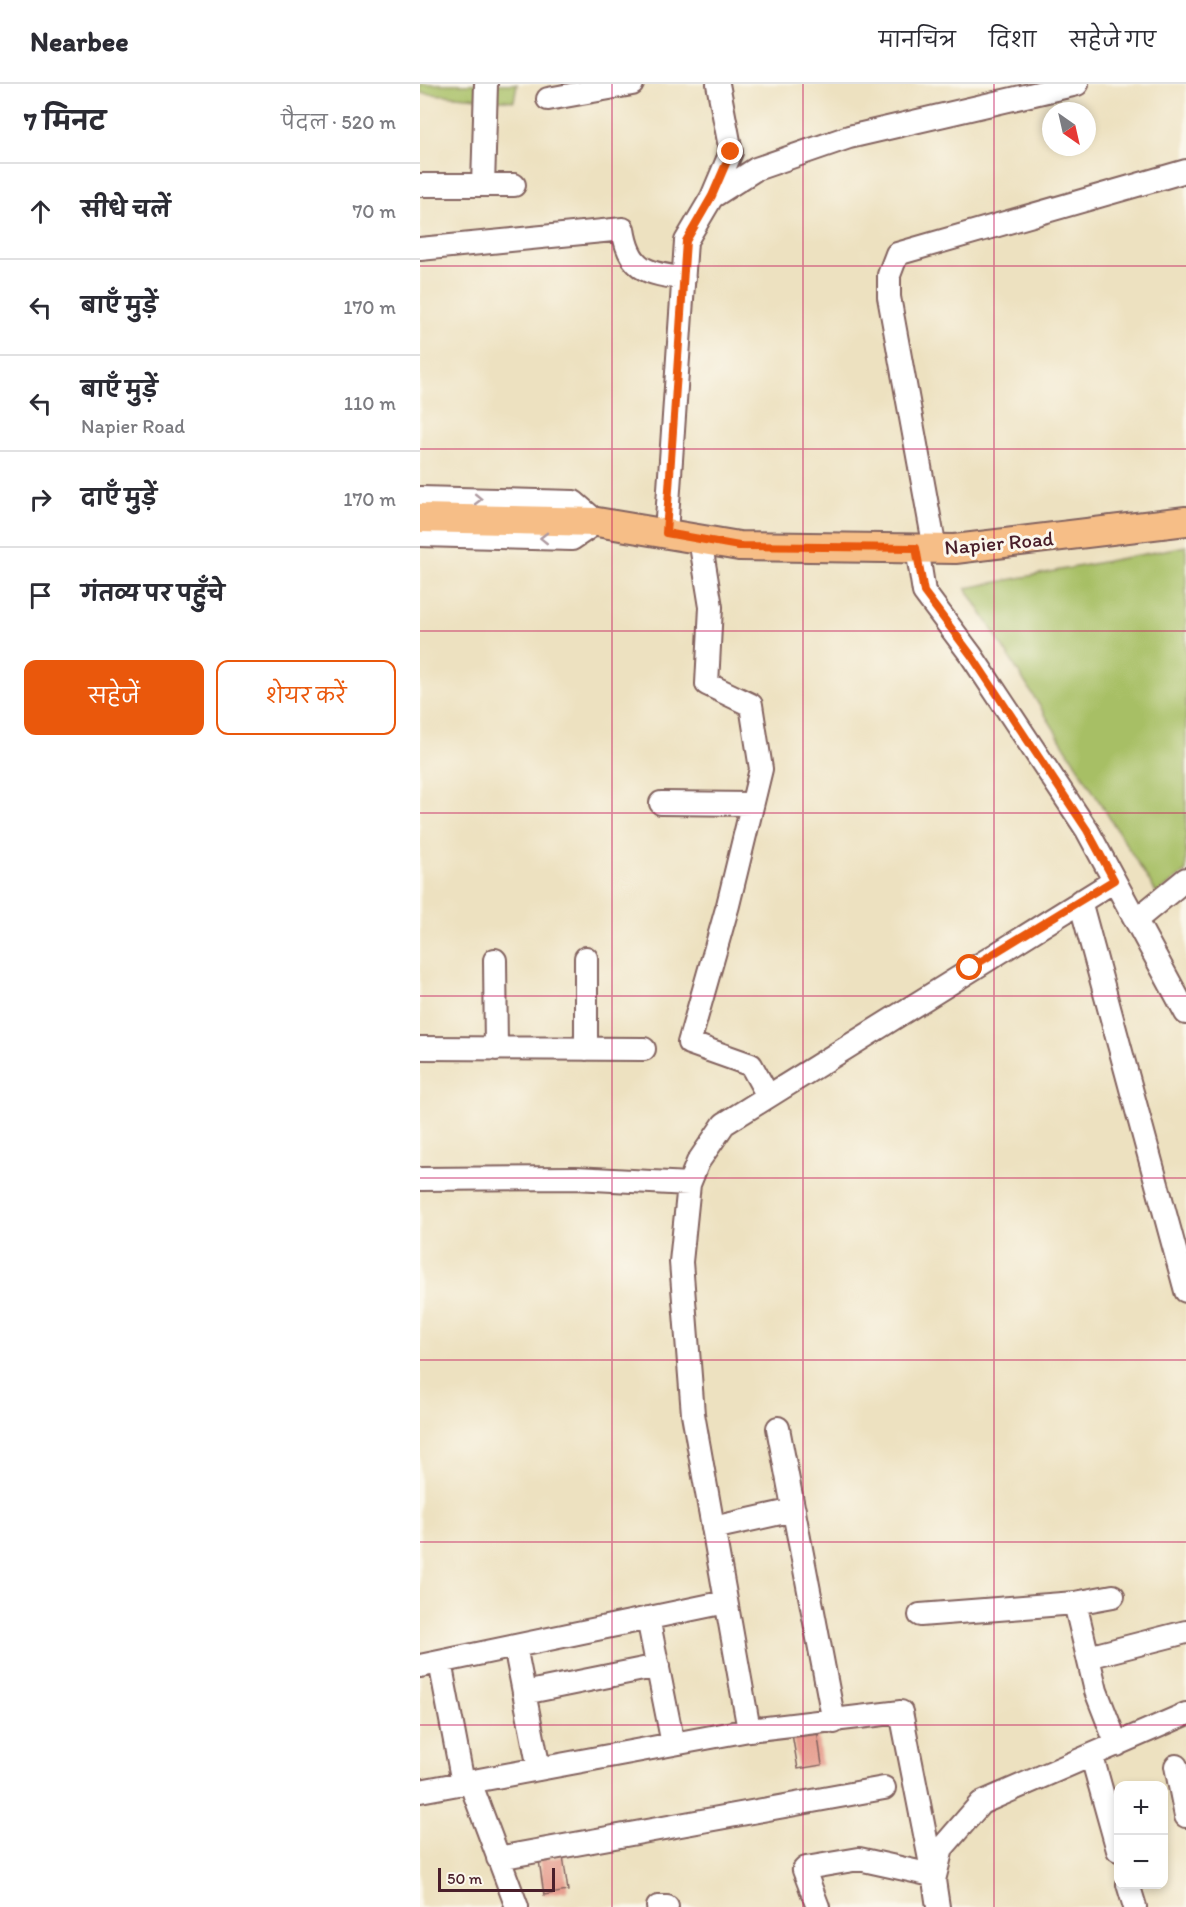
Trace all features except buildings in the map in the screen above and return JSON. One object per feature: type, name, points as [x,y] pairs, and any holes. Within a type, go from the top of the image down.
[{"type":"main road","name":"Napier Road","points":[[420,518],[597,522],[739,546],[955,549],[1186,522]]},
{"type":"street","points":[[483,185],[486,84]]},
{"type":"street","points":[[548,99],[632,84]]},
{"type":"street","points":[[666,533],[686,241],[712,196],[731,152],[718,84]]},
{"type":"street","points":[[712,196],[756,169],[849,137],[1077,84]]},
{"type":"street","points":[[1186,171],[897,254],[889,275],[889,297],[926,548],[924,592],[971,655],[1087,830],[1186,1013]]},
{"type":"street","points":[[420,185],[514,185]]},
{"type":"street","points":[[420,249],[623,229],[625,243],[635,263],[652,275],[684,278]]},
{"type":"street","points":[[420,498],[574,502],[597,522],[573,538],[420,535]]},
{"type":"street","points":[[700,539],[711,607],[707,684],[751,705],[760,769],[708,981],[689,1043],[752,1065],[768,1096]]},
{"type":"street","points":[[661,803],[752,804]]},
{"type":"street","points":[[1136,920],[1186,879]]},
{"type":"street","points":[[749,1730],[693,1414],[681,1262],[689,1184],[698,1162],[724,1124],[1114,880]]},
{"type":"street","points":[[1080,902],[1186,1291]]},
{"type":"street","points":[[586,958],[586,1049]]},
{"type":"street","points":[[495,960],[495,1049]]},
{"type":"street","points":[[420,1048],[644,1049]]},
{"type":"street","points":[[420,1179],[575,1178],[689,1184]]},
{"type":"street","points":[[778,1428],[834,1722]]},
{"type":"street","points":[[714,1528],[794,1510]]},
{"type":"street","points":[[920,1615],[1075,1603],[1113,1596]]},
{"type":"street","points":[[517,1907],[466,1783],[430,1664],[726,1602]]},
{"type":"street","points":[[1075,1603],[1096,1691],[1118,1745]]},
{"type":"street","points":[[648,1618],[673,1744]]},
{"type":"street","points":[[1088,1657],[1186,1632]]},
{"type":"street","points":[[515,1647],[540,1769]]},
{"type":"street","points":[[524,1693],[658,1666]]},
{"type":"street","points":[[420,1791],[749,1730],[834,1722],[901,1712],[938,1907]]},
{"type":"street","points":[[933,1877],[942,1848],[981,1803],[1186,1714]]},
{"type":"street","points":[[1092,1756],[1115,1835]]},
{"type":"street","points":[[1176,1766],[1186,1816]]},
{"type":"street","points":[[498,1858],[884,1788]]},
{"type":"street","points":[[818,1907],[804,1870],[806,1868],[859,1860],[933,1877]]},
{"type":"street","points":[[1130,1889],[1135,1907]]},
{"type":"street","points":[[658,1907],[667,1907]]},
{"type":"green space","points":[[420,84],[517,84],[514,101],[420,93]]},
{"type":"green space","points":[[1186,546],[1186,871],[1157,894],[966,588]]},
{"type":"route","points":[[731,152],[712,196],[686,241],[666,533],[739,546],[916,548],[924,592],[971,655],[1087,830],[1114,880],[970,968]]}]
